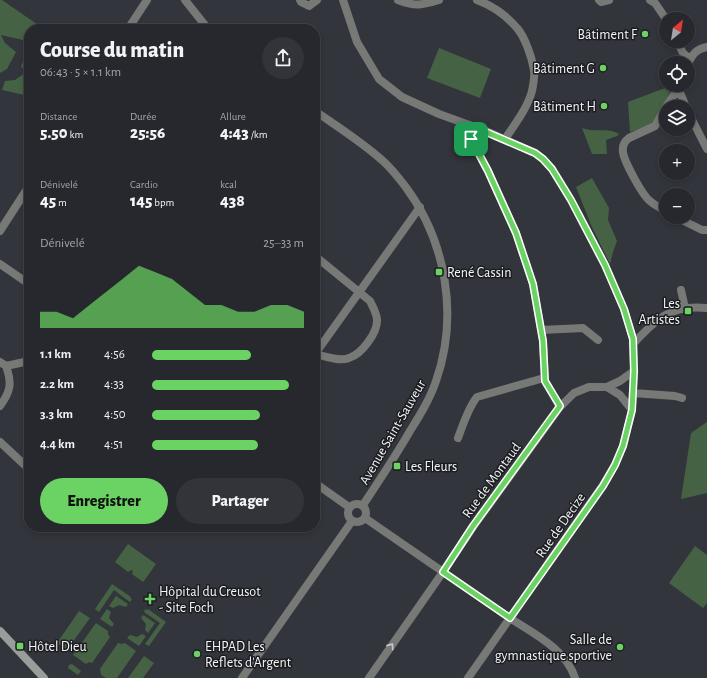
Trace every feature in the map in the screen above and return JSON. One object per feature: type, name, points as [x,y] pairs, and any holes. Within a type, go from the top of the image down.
[{"type":"main road","points":[[0,631],[41,677]]},
{"type":"street","points":[[131,24],[147,0]]},
{"type":"street","points":[[185,0],[204,24]]},
{"type":"street","points":[[300,0],[309,6],[317,0]]},
{"type":"street","name":"Rue de Decize","points":[[343,0],[357,42],[379,79],[402,97],[439,114],[472,126],[535,153],[552,169],[571,200],[605,265],[624,309],[633,339],[634,371],[632,410],[623,446],[615,465],[603,486],[468,678]]},
{"type":"street","points":[[398,0],[406,4],[423,5],[440,0]]},
{"type":"street","points":[[477,0],[491,6],[503,14],[518,29],[528,50],[534,71],[532,91],[524,109],[505,140]]},
{"type":"street","points":[[598,0],[601,2],[609,0]]},
{"type":"street","points":[[650,0],[655,2],[662,12]]},
{"type":"street","points":[[692,56],[700,48],[707,47]]},
{"type":"street","name":"Avenue Saint-Sauveur","points":[[320,114],[384,161],[420,207],[439,252],[446,287],[447,320],[444,355],[436,382],[424,408],[390,465],[363,505]]},
{"type":"street","points":[[659,119],[655,126],[629,138],[622,150],[640,189],[650,202],[659,207]]},
{"type":"street","points":[[472,126],[471,139],[485,165],[516,233],[533,284],[543,341],[544,378],[560,406]]},
{"type":"street","points":[[695,126],[707,149]]},
{"type":"street","points":[[1,226],[24,193]]},
{"type":"street","points":[[320,347],[420,207]]},
{"type":"street","points":[[690,224],[702,230],[707,230]]},
{"type":"street","points":[[320,260],[370,301],[374,308],[377,320],[373,334],[365,347],[349,358],[338,359],[320,355]]},
{"type":"street","points":[[0,264],[24,281]]},
{"type":"street","points":[[681,290],[685,308]]},
{"type":"street","points":[[633,344],[653,323],[672,311],[685,308],[707,308]]},
{"type":"street","points":[[541,330],[583,328],[598,340]]},
{"type":"street","points":[[0,406],[8,393],[10,386],[10,380],[3,364],[24,362]]},
{"type":"street","name":"Rue de Montaud","points":[[369,678],[443,572],[473,526],[560,406],[574,393],[589,388],[607,387],[620,381],[634,371]]},
{"type":"street","points":[[458,438],[465,420],[477,398],[544,378]]},
{"type":"street","points":[[607,387],[620,395],[632,410]]},
{"type":"street","points":[[633,393],[675,396],[682,398]]},
{"type":"street","points":[[0,442],[24,464]]},
{"type":"street","points":[[320,487],[349,507]]},
{"type":"street","points":[[357,503],[363,505],[366,511],[365,518],[358,522],[352,521],[348,515],[349,507],[357,503]]},
{"type":"street","points":[[365,518],[546,642],[564,658],[572,668],[575,678]]},
{"type":"street","points":[[242,678],[352,521]]},
{"type":"green space","points":[[0,0],[2,0],[37,24],[24,24],[24,40],[1,35],[5,43],[16,52],[7,69],[0,73]]},
{"type":"green space","points":[[439,48],[491,69],[480,98],[427,78]]},
{"type":"green space","points":[[24,60],[24,69],[21,67]]},
{"type":"green space","points":[[24,74],[24,95],[2,90],[5,81],[15,80]]},
{"type":"green space","points":[[659,90],[659,92],[670,92],[666,100],[659,100],[659,114],[650,126],[630,132],[628,102]]},
{"type":"green space","points":[[582,128],[610,131],[619,134],[606,140],[607,154],[592,154]]},
{"type":"green space","points":[[592,178],[609,208],[608,220],[617,241],[610,264],[591,225],[576,187]]},
{"type":"green space","points":[[707,422],[707,493],[681,499],[691,433]]},
{"type":"green space","points":[[128,544],[156,564],[143,582],[132,574],[133,571],[131,570],[128,572],[115,562]]},
{"type":"green space","points":[[695,546],[707,555],[707,603],[703,608],[669,583]]},
{"type":"green space","points":[[112,584],[132,599],[130,602],[114,590],[99,612],[95,609]]},
{"type":"green space","points":[[116,596],[128,604],[126,607],[119,605],[113,608],[109,606]]},
{"type":"green space","points":[[107,609],[111,612],[109,618],[114,624],[112,627],[100,619]]},
{"type":"green space","points":[[145,609],[148,609],[166,622],[149,646],[145,644],[160,623],[144,612]]},
{"type":"green space","points":[[79,611],[90,618],[67,650],[57,643]]},
{"type":"green space","points":[[143,615],[155,623],[148,633],[145,630],[146,624],[141,618]]},
{"type":"green space","points":[[96,623],[108,631],[110,637],[92,663],[89,662],[86,664],[73,655]]},
{"type":"green space","points":[[142,634],[146,636],[139,646],[127,638],[130,635],[137,637]]},
{"type":"green space","points":[[118,643],[125,643],[136,651],[117,678],[106,678],[101,675],[100,669]]},
{"type":"green space","points":[[144,656],[154,663],[143,678],[128,678]]},
{"type":"green space","points":[[72,664],[81,671],[78,675],[68,668],[69,665]]},
{"type":"place","name":"Bâtiment F","points":[[645,34]]},
{"type":"place","name":"Bâtiment G","points":[[603,68]]},
{"type":"place","name":"Bâtiment H","points":[[604,106]]},
{"type":"place","name":"René Cassin","points":[[439,272]]},
{"type":"place","name":"Les Artistes","points":[[688,311]]},
{"type":"place","name":"Les Fleurs","points":[[397,466]]},
{"type":"place","name":"Hôpital du Creusot - Site Foch","points":[[150,599]]},
{"type":"place","name":"Hôtel Dieu","points":[[20,646]]},
{"type":"place","name":"Salle de gymnastique sportive","points":[[620,647]]},
{"type":"place","name":"EHPAD Les Reflets d'Argent","points":[[197,654]]},
{"type":"route","points":[[472,126],[535,153],[552,169],[571,200],[605,265],[624,309],[633,339],[634,371],[632,410],[623,446],[615,465],[603,486],[510,618],[443,572],[473,526],[560,406],[545,381],[543,341],[533,284],[516,233],[488,171],[471,139],[472,126]]}]
